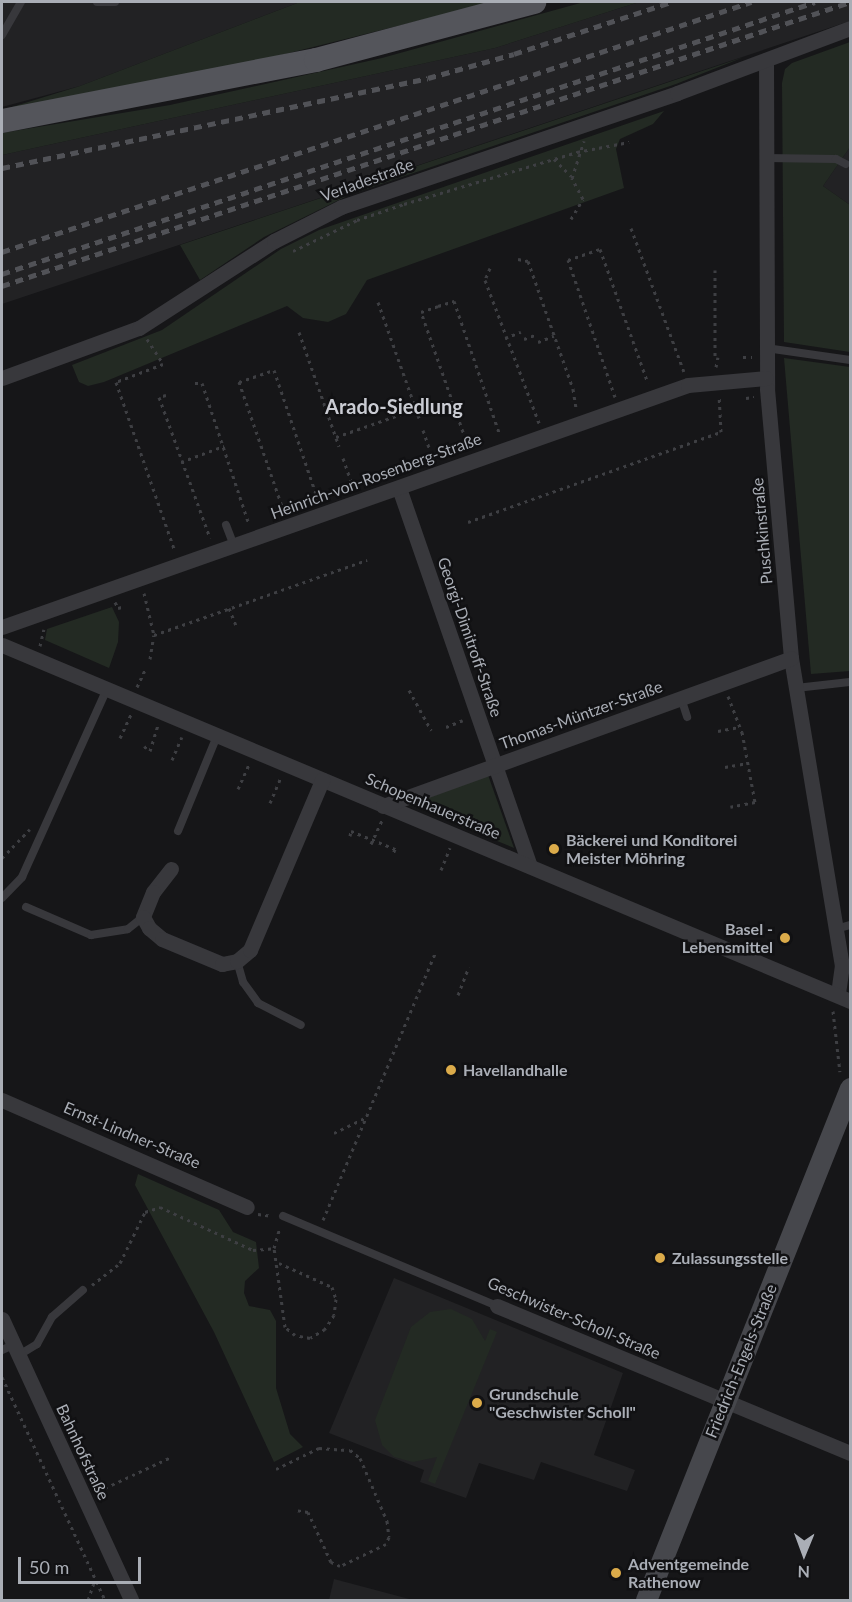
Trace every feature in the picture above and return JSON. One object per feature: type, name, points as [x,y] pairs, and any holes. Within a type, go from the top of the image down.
[{"type":"main road","points":[[2,121],[316,60],[534,2]]},
{"type":"street","name":"Verladestraße","points":[[2,378],[139,328],[274,241],[341,207],[766,60],[850,28]]},
{"type":"street","name":"Puschkinstraße","points":[[766,60],[766,378],[791,658],[843,927],[844,998]]},
{"type":"street","name":"Heinrich-von-Rosenberg-Straße","points":[[2,627],[688,385],[766,378]]},
{"type":"street","name":"Georgi-Dimitroff-Straße","points":[[399,488],[530,866]]},
{"type":"street","name":"Schopenhauerstraße","points":[[2,645],[844,998]]},
{"type":"street","name":"Thomas-Müntzer-Straße","points":[[385,807],[791,658]]},
{"type":"street","points":[[171,869],[153,892],[143,917],[149,928],[162,939],[222,964],[237,961],[250,950],[322,780]]},
{"type":"street","name":"Friedrich-Engels-Straße","points":[[646,1600],[846,1093]]},
{"type":"street","name":"Ernst-Lindner-Straße","points":[[2,1100],[247,1207]]},
{"type":"street","name":"Geschwister-Scholl-Straße","points":[[497,1306],[850,1454]]},
{"type":"street","name":"Bahnhofstraße","points":[[2,1319],[11,1350],[131,1600]]},
{"type":"lane","points":[[2,35],[21,2]]},
{"type":"lane","points":[[97,2],[115,2]]},
{"type":"lane","points":[[766,158],[837,159],[846,164]]},
{"type":"lane","points":[[766,348],[850,360]]},
{"type":"lane","points":[[226,525],[234,546]]},
{"type":"lane","points":[[796,688],[850,682]]},
{"type":"lane","points":[[2,898],[22,877],[107,689]]},
{"type":"lane","points":[[681,698],[687,717]]},
{"type":"lane","points":[[178,831],[217,736]]},
{"type":"lane","points":[[26,907],[91,935],[128,929],[143,917]]},
{"type":"lane","points":[[237,961],[243,982],[258,1004],[301,1025]]},
{"type":"lane","name":"Geschwister-Scholl-Straße","points":[[283,1216],[497,1306]]},
{"type":"lane","points":[[11,1350],[37,1344],[52,1317],[83,1290]]},
{"type":"path","points":[[288,253],[357,220],[577,152],[629,142]]},
{"type":"path","points":[[572,178],[577,152]]},
{"type":"path","points":[[554,159],[572,178],[583,199],[571,219]]},
{"type":"path","points":[[631,228],[685,373]]},
{"type":"path","points":[[615,397],[568,260],[600,249],[649,385]]},
{"type":"path","points":[[518,259],[528,261],[576,410]]},
{"type":"path","points":[[490,268],[485,280],[539,423]]},
{"type":"path","points":[[715,270],[716,367]]},
{"type":"path","points":[[469,448],[421,312],[454,301],[501,436]]},
{"type":"path","points":[[378,303],[419,418]]},
{"type":"path","points":[[139,328],[163,364],[116,382],[176,552]]},
{"type":"path","points":[[299,332],[339,446]]},
{"type":"path","points":[[505,338],[521,332]]},
{"type":"path","points":[[524,339],[536,335]]},
{"type":"path","points":[[538,342],[554,336]]},
{"type":"path","points":[[285,513],[239,382],[274,370],[319,501]]},
{"type":"path","points":[[195,383],[202,382],[225,446],[248,523]]},
{"type":"path","points":[[166,394],[159,397],[209,537]]},
{"type":"path","points":[[468,522],[721,432],[719,396]]},
{"type":"path","points":[[336,437],[416,409]]},
{"type":"path","points":[[423,430],[432,458]]},
{"type":"path","points":[[181,462],[225,446]]},
{"type":"path","points":[[343,458],[352,484]]},
{"type":"path","points":[[154,635],[367,560]]},
{"type":"path","points":[[143,591],[154,635],[150,659]]},
{"type":"path","points":[[115,601],[118,608],[122,607]]},
{"type":"path","points":[[229,609],[236,625]]},
{"type":"path","points":[[724,682],[748,763],[755,802],[730,807]]},
{"type":"path","points":[[410,690],[431,730]]},
{"type":"path","points":[[120,738],[136,701]]},
{"type":"path","points":[[144,748],[149,745],[164,713]]},
{"type":"path","points":[[172,760],[188,723]]},
{"type":"path","points":[[718,731],[738,727]]},
{"type":"path","points":[[149,745],[150,751]]},
{"type":"path","points":[[238,789],[255,752]]},
{"type":"path","points":[[726,767],[748,763]]},
{"type":"path","points":[[270,803],[287,765]]},
{"type":"path","points":[[372,842],[385,807]]},
{"type":"path","points":[[2,858],[34,824],[47,823]]},
{"type":"path","points":[[350,836],[351,831],[372,842],[395,849],[393,854]]},
{"type":"path","points":[[441,870],[455,836]]},
{"type":"path","points":[[318,1231],[435,953]]},
{"type":"path","points":[[458,995],[470,967]]},
{"type":"path","points":[[844,998],[833,1011],[846,1093]]},
{"type":"path","points":[[334,1133],[366,1117]]},
{"type":"path","points":[[247,1207],[258,1214],[283,1216],[274,1248],[279,1263],[285,1327],[295,1335],[310,1338],[325,1329],[334,1315],[336,1299],[332,1287],[279,1263]]},
{"type":"path","points":[[83,1290],[120,1263],[145,1212],[160,1208],[253,1250],[274,1248]]},
{"type":"path","points":[[2,1377],[105,1600]]},
{"type":"path","points":[[276,1469],[320,1448],[335,1446],[350,1450],[360,1458],[387,1521],[389,1537],[386,1544],[340,1566],[331,1562],[308,1512],[296,1510]]},
{"type":"path","points":[[105,1488],[169,1458]]},
{"type":"path","points":[[88,1600],[95,1578]]},
{"type":"shaded area","points":[[2,2],[300,2],[80,86],[2,107]]},
{"type":"shaded area","points":[[300,2],[494,2],[261,60],[2,110],[80,86]]},
{"type":"shaded area","points":[[584,2],[639,2],[495,48],[2,155],[2,133],[170,105],[382,58]]},
{"type":"shaded area","points":[[639,2],[850,2],[850,21],[2,304],[2,155],[495,48]]},
{"type":"shaded area","points":[[850,42],[850,147],[823,186],[850,205],[850,352],[784,342],[782,83],[785,69],[792,63]]},
{"type":"shaded area","points":[[744,57],[676,84],[349,195],[264,237],[200,280],[180,245]]},
{"type":"shaded area","points":[[664,111],[653,124],[620,139],[616,149],[624,188],[367,280],[346,314],[328,322],[303,318],[287,306],[104,382],[88,386],[79,382],[72,365],[162,330],[281,249],[319,230]]},
{"type":"shaded area","points":[[850,147],[850,205],[823,186]]},
{"type":"shaded area","points":[[784,358],[850,367],[850,671],[811,674]]},
{"type":"shaded area","points":[[112,607],[119,622],[118,642],[109,668],[45,640],[47,629]]},
{"type":"shaded area","points":[[488,775],[514,848],[407,804]]},
{"type":"shaded area","points":[[138,1174],[219,1210],[233,1232],[256,1242],[259,1268],[245,1281],[244,1293],[249,1306],[270,1310],[276,1321],[276,1388],[290,1434],[303,1447],[274,1462],[214,1332],[135,1185]]},
{"type":"shaded area","name":"Grundschule \"Geschwister Scholl\"","points":[[394,1278],[623,1373],[594,1455],[635,1470],[627,1491],[541,1462],[534,1480],[479,1463],[466,1498],[420,1482],[424,1470],[329,1433]]},
{"type":"shaded area","points":[[451,1309],[472,1319],[485,1341],[490,1329],[497,1332],[435,1484],[428,1481],[437,1457],[413,1462],[394,1457],[382,1445],[375,1420],[411,1327],[430,1312]]},
{"type":"shaded area","points":[[334,1579],[413,1600],[329,1600]]},
{"type":"railway","points":[[2,168],[428,78],[514,54],[671,2]]},
{"type":"railway","points":[[2,252],[751,2]]},
{"type":"railway","points":[[2,274],[815,2]]},
{"type":"railway","points":[[2,286],[850,2]]},
{"type":"place","name":"Bäckerei und Konditorei Meister Möhring","points":[[554,849]]},
{"type":"place","name":"Basel - Lebensmittel","points":[[785,938]]},
{"type":"place","name":"Havellandhalle","points":[[451,1070]]},
{"type":"place","name":"Zulassungsstelle","points":[[660,1258]]},
{"type":"place","name":"Grundschule \"Geschwister Scholl\"","points":[[477,1403]]},
{"type":"place","name":"Adventgemeinde Rathenow","points":[[616,1573]]},
{"type":"district","name":"Arado-Siedlung","points":[[394,406]]}]
